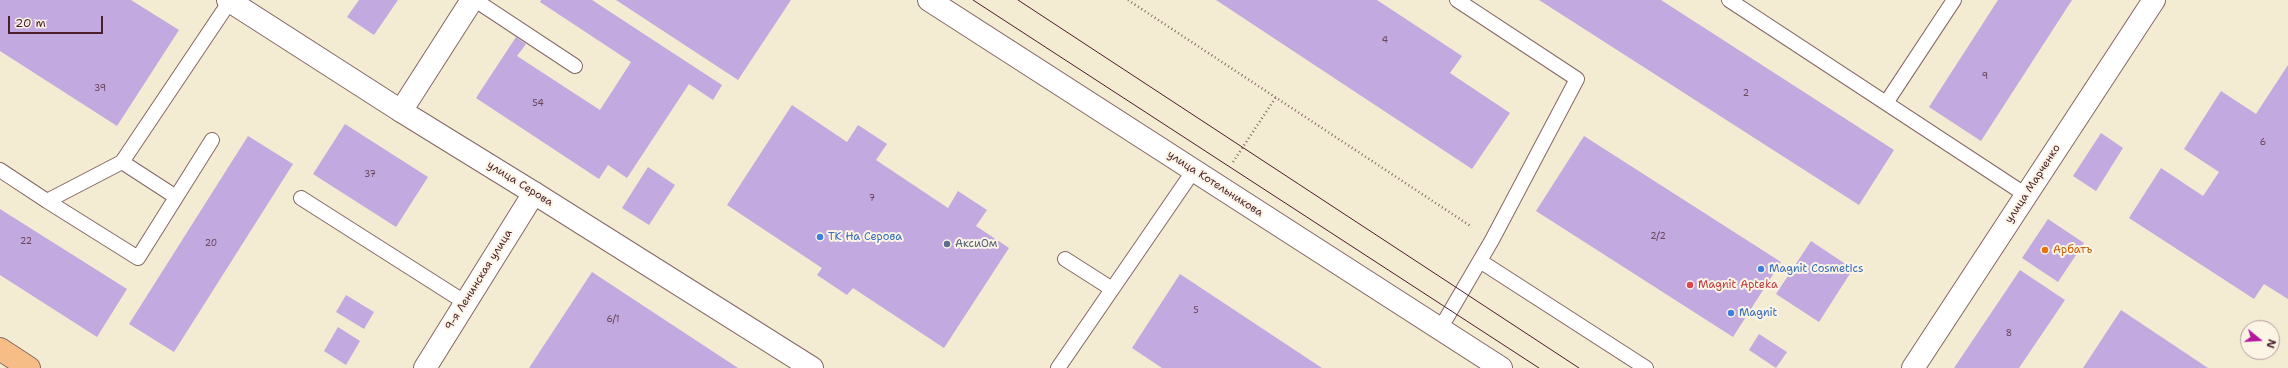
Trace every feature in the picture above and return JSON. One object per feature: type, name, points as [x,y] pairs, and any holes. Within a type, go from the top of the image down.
[{"type":"main road","points":[[0,349],[29,368]]},
{"type":"street","name":"улица Серова","points":[[229,0],[401,110],[812,368]]},
{"type":"street","points":[[401,110],[474,0]]},
{"type":"street","name":"улица Котельникова","points":[[929,0],[1501,368]]},
{"type":"street","name":"улица Марченко","points":[[1913,368],[2154,0]]},
{"type":"street","name":"9-я Ленинская улица","points":[[425,368],[534,193]]},
{"type":"lane","points":[[47,201],[122,162],[229,0]]},
{"type":"lane","points":[[474,0],[575,66]]},
{"type":"lane","points":[[1440,329],[1492,240],[1577,79],[1457,0]]},
{"type":"lane","points":[[1729,0],[2026,195]]},
{"type":"lane","points":[[1886,103],[1954,0]]},
{"type":"lane","points":[[0,170],[138,258],[212,140]]},
{"type":"lane","points":[[122,162],[176,197]]},
{"type":"lane","points":[[1058,368],[1194,170]]},
{"type":"lane","points":[[301,198],[466,303]]},
{"type":"lane","points":[[1065,259],[1112,290]]},
{"type":"lane","points":[[1480,261],[1646,368]]},
{"type":"path","points":[[1128,0],[1492,240]]},
{"type":"path","points":[[1218,186],[1276,97]]},
{"type":"building","points":[[0,0],[131,0],[179,30],[117,126],[0,51]]},
{"type":"building","points":[[359,0],[398,0],[374,35],[347,17]]},
{"type":"building","points":[[541,0],[592,0],[722,85],[713,100],[689,84],[627,178],[608,165],[599,179],[476,98],[516,37],[526,44],[517,56],[600,110],[631,62],[540,2]]},
{"type":"building","points":[[616,0],[791,0],[738,80]]},
{"type":"building","points":[[1216,0],[1377,0],[1462,56],[1450,73],[1510,113],[1472,169]]},
{"type":"building","points":[[1539,0],[1661,0],[1894,150],[1859,205]]},
{"type":"building","points":[[1998,0],[2072,0],[1981,141],[1929,107]]},
{"type":"building","points":[[2288,65],[2288,299],[2264,284],[2254,299],[2129,218],[2161,168],[2203,196],[2219,172],[2184,149],[2221,91],[2256,114]]},
{"type":"building","points":[[792,105],[847,142],[858,125],[887,144],[876,160],[948,208],[958,191],[987,210],[976,226],[1009,248],[944,348],[853,288],[847,295],[817,275],[822,268],[727,205]]},
{"type":"building","points":[[345,124],[428,177],[396,227],[313,174]]},
{"type":"building","points":[[2101,133],[2123,148],[2096,191],[2073,176]]},
{"type":"building","points":[[248,136],[293,164],[174,352],[129,324]]},
{"type":"building","points":[[1584,136],[1781,262],[1733,337],[1536,211]]},
{"type":"building","points":[[648,167],[675,185],[649,225],[622,208]]},
{"type":"building","points":[[0,209],[127,289],[97,337],[0,275]]},
{"type":"building","points":[[2048,219],[2084,243],[2058,282],[2022,258]]},
{"type":"building","points":[[1811,241],[1853,269],[1819,322],[1776,294]]},
{"type":"building","points":[[2020,270],[2065,300],[2019,368],[1954,368]]},
{"type":"building","points":[[592,272],[738,368],[529,368]]},
{"type":"building","points":[[1180,274],[1322,368],[1162,368],[1132,348]]},
{"type":"building","points":[[346,295],[374,312],[364,329],[336,312]]},
{"type":"building","points":[[2121,310],[2208,368],[2083,368]]},
{"type":"building","points":[[338,327],[360,341],[346,365],[324,351]]},
{"type":"building","points":[[1759,334],[1787,352],[1776,368],[1749,350]]},
{"type":"tram line","points":[[973,0],[1539,368]]},
{"type":"tram line","points":[[1018,0],[1579,368]]},
{"type":"place","name":"ТК На Серова","points":[[820,237]]},
{"type":"place","name":"АксиОм","points":[[947,244]]},
{"type":"place","name":"Арбатъ","points":[[2045,250]]},
{"type":"place","name":"Magnit Cosmetics","points":[[1761,269]]},
{"type":"place","name":"Magnit Apteka","points":[[1690,285]]},
{"type":"place","name":"Magnit","points":[[1731,313]]}]
